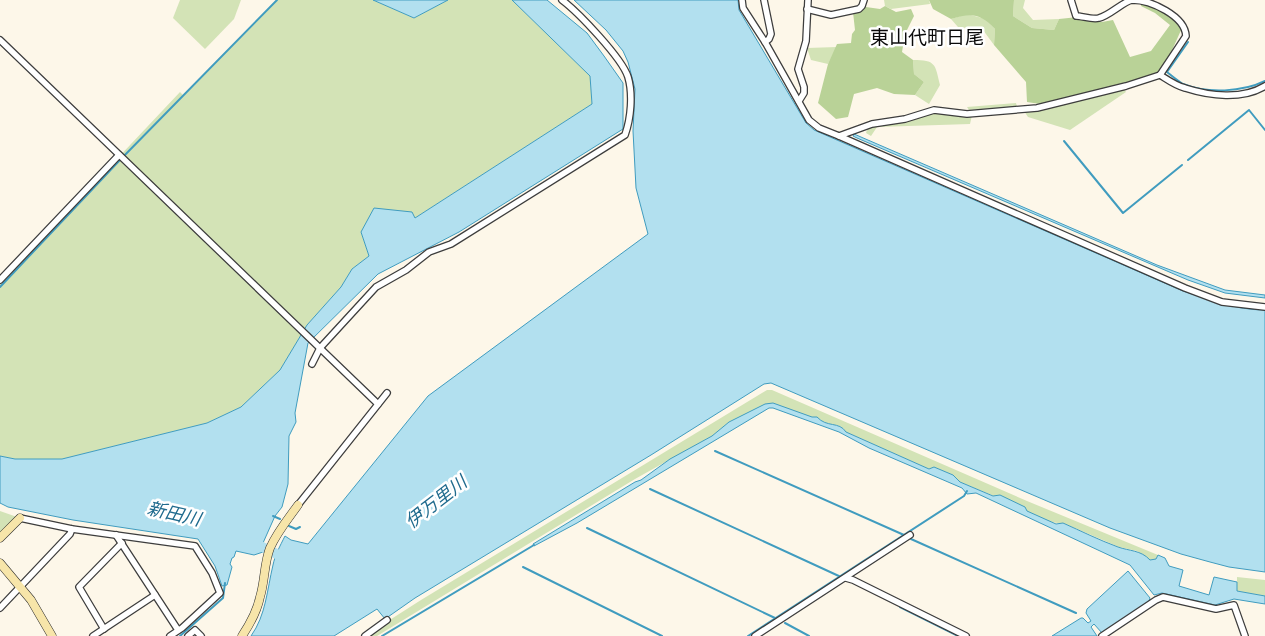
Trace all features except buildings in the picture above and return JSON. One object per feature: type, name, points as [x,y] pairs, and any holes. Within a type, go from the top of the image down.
[{"type":"street","points":[[312,364],[318,346],[382,282],[406,270],[429,252],[451,244],[625,135],[628,126],[631,90],[627,74],[596,33],[562,0]]},
{"type":"street","points":[[742,0],[743,8],[813,124],[1185,288],[1222,302],[1265,307]]},
{"type":"street","points":[[764,0],[771,34],[765,42]]},
{"type":"street","points":[[799,101],[804,93],[798,69],[806,41],[808,0]]},
{"type":"street","points":[[807,9],[831,15],[859,8],[864,0]]},
{"type":"street","points":[[839,136],[872,124],[905,119],[934,110],[966,114],[1037,108],[1096,94],[1160,75],[1186,36],[1183,24],[1177,18],[1149,2],[1130,0],[1098,19],[1076,16],[1071,0]]},
{"type":"street","points":[[0,40],[378,404]]},
{"type":"street","points":[[1160,75],[1182,88],[1231,95],[1244,94],[1265,86]]},
{"type":"street","points":[[0,280],[119,155]]},
{"type":"street","points":[[242,636],[250,624],[261,597],[267,558],[270,547],[278,533],[387,393]]},
{"type":"street","points":[[0,538],[20,518],[72,529],[195,546],[212,574],[220,594],[170,636]]},
{"type":"street","points":[[0,608],[70,534],[72,529]]},
{"type":"street","points":[[116,535],[178,630]]},
{"type":"street","points":[[755,636],[910,535]]},
{"type":"street","points":[[104,629],[79,587],[122,543]]},
{"type":"street","points":[[0,563],[20,586],[40,614],[52,636]]},
{"type":"street","points":[[846,578],[966,636]]},
{"type":"street","points":[[93,636],[155,595]]},
{"type":"street","points":[[1102,636],[1156,600],[1164,597],[1216,609],[1234,605],[1245,636]]},
{"type":"street","points":[[365,636],[387,620]]},
{"type":"street","points":[[188,636],[195,630],[202,636]]},
{"type":"green space","points":[[180,0],[241,0],[234,19],[205,49],[173,18]]},
{"type":"green space","points":[[277,0],[373,0],[414,18],[448,0],[512,0],[590,76],[592,104],[415,218],[361,232],[369,256],[352,269],[341,287],[307,325],[280,370],[241,407],[207,423],[62,459],[15,459],[0,456],[0,283],[180,92],[183,95]]},
{"type":"green space","points":[[884,0],[929,0],[930,4],[891,9],[885,6]]},
{"type":"green space","points":[[929,0],[1014,0],[1013,16],[1032,28],[1054,30],[1059,19],[1078,17],[1102,22],[1113,20],[1130,57],[1151,51],[1170,25],[1155,13],[1141,6],[1141,4],[1152,6],[1164,12],[1182,28],[1169,57],[1155,75],[1040,104],[1027,102],[1026,82],[994,45],[995,29],[990,24],[980,17],[970,15],[951,19],[933,9]]},
{"type":"green space","points":[[1014,0],[1025,0],[1023,8],[1033,20],[1059,19],[1054,30],[1032,28],[1013,16]]},
{"type":"green space","points":[[885,6],[896,12],[911,9],[914,16],[905,34],[902,52],[913,60],[914,74],[924,82],[915,95],[894,94],[877,88],[854,94],[848,117],[836,119],[818,103],[828,64],[837,44],[851,43],[852,34],[855,30],[853,12],[866,7],[880,9]]},
{"type":"green space","points":[[967,14],[986,19],[995,29],[994,45],[983,30],[958,27],[951,19]]},
{"type":"green space","points":[[837,47],[828,64],[811,60],[807,48]]},
{"type":"green space","points":[[913,60],[930,62],[937,72],[940,85],[929,104],[915,95],[924,82],[914,74]]},
{"type":"green space","points":[[1124,89],[1126,92],[1070,130],[1028,117],[1024,111]]},
{"type":"green space","points":[[1016,103],[1017,107],[969,110],[967,107]]},
{"type":"green space","points":[[937,112],[972,115],[970,124],[877,127],[871,136],[866,133],[868,127]]},
{"type":"green space","points":[[767,390],[772,390],[1027,501],[1158,555],[1156,559],[1150,560],[1137,551],[1119,547],[1063,523],[1055,523],[1039,518],[1000,495],[994,496],[960,482],[953,475],[934,467],[929,469],[817,417],[812,418],[773,403],[729,422],[712,436],[635,479],[377,636],[368,636],[421,600]]},
{"type":"green space","points":[[0,511],[17,517],[0,535]]},
{"type":"green space","points":[[1237,577],[1265,580],[1265,596],[1237,591]]},
{"type":"water","points":[[373,0],[448,0],[414,18]]},
{"type":"water","points":[[512,0],[547,0],[587,33],[623,83],[623,129],[459,232],[378,274],[308,343],[295,413],[296,422],[289,436],[288,484],[282,507],[275,516],[263,543],[265,544],[263,552],[254,555],[236,551],[230,564],[232,567],[227,585],[222,586],[215,566],[198,539],[73,520],[8,507],[0,503],[0,456],[15,459],[62,459],[207,423],[241,407],[280,370],[307,325],[341,287],[352,269],[369,256],[361,232],[374,208],[412,212],[415,218],[592,104],[590,76]]},
{"type":"water","name":"伊万里川","points":[[574,0],[738,0],[739,10],[806,123],[814,130],[1183,291],[1233,306],[1265,310],[1265,572],[1229,567],[1181,554],[1110,528],[771,383],[764,384],[415,598],[385,619],[377,609],[334,636],[251,636],[260,620],[274,561],[285,536],[291,540],[308,544],[428,396],[648,234],[636,188],[633,131],[635,89],[628,62],[623,51],[606,30]]},
{"type":"water","points":[[854,134],[1157,265],[1225,290],[1265,295],[1265,298],[1225,293],[1188,280],[857,138],[853,136]]},
{"type":"water","points":[[773,403],[812,417],[817,417],[929,469],[934,467],[953,475],[960,482],[993,496],[1000,495],[1025,507],[1027,511],[1056,524],[1063,523],[1111,544],[1139,553],[1150,560],[1156,559],[1158,555],[1165,558],[1169,566],[1183,570],[1179,586],[1209,595],[1214,577],[1237,582],[1237,591],[1265,596],[1265,604],[1234,599],[1215,605],[1162,593],[1154,595],[1130,565],[976,493],[967,494],[962,488],[869,448],[839,432],[773,408],[769,408],[577,523],[534,546],[533,544],[641,480],[670,459],[712,436],[729,422],[765,404]]},
{"type":"water","points":[[1128,571],[1150,598],[1149,601],[1102,633],[1094,624],[1091,627],[1097,636],[1052,636],[1081,618],[1088,623],[1091,621],[1086,613],[1087,609]]},
{"type":"waterway","points":[[0,287],[119,161],[277,0]]},
{"type":"waterway","points":[[1188,42],[1167,72],[1183,84],[1203,89],[1225,90],[1246,88],[1265,81]]},
{"type":"waterway","points":[[1188,160],[1249,110],[1265,130]]},
{"type":"waterway","points":[[1064,141],[1123,213],[1182,165]]},
{"type":"waterway","points":[[715,451],[904,535]]},
{"type":"waterway","points":[[650,489],[841,577]]},
{"type":"waterway","points":[[748,636],[964,496],[967,491]]},
{"type":"waterway","points":[[273,516],[280,519]]},
{"type":"waterway","points":[[289,526],[296,529],[300,527]]},
{"type":"waterway","points":[[587,528],[775,618]]},
{"type":"waterway","points":[[911,539],[1076,613]]},
{"type":"waterway","name":"新田川","points":[[252,542],[289,560]]},
{"type":"waterway","points":[[382,636],[534,545]]},
{"type":"waterway","points":[[523,567],[662,636]]},
{"type":"waterway","points":[[180,636],[223,598],[225,583]]},
{"type":"waterway","points":[[900,607],[958,636]]},
{"type":"waterway","points":[[785,623],[809,636]]},
{"type":"district","name":"東山代町日尾","points":[[927,37]]}]
